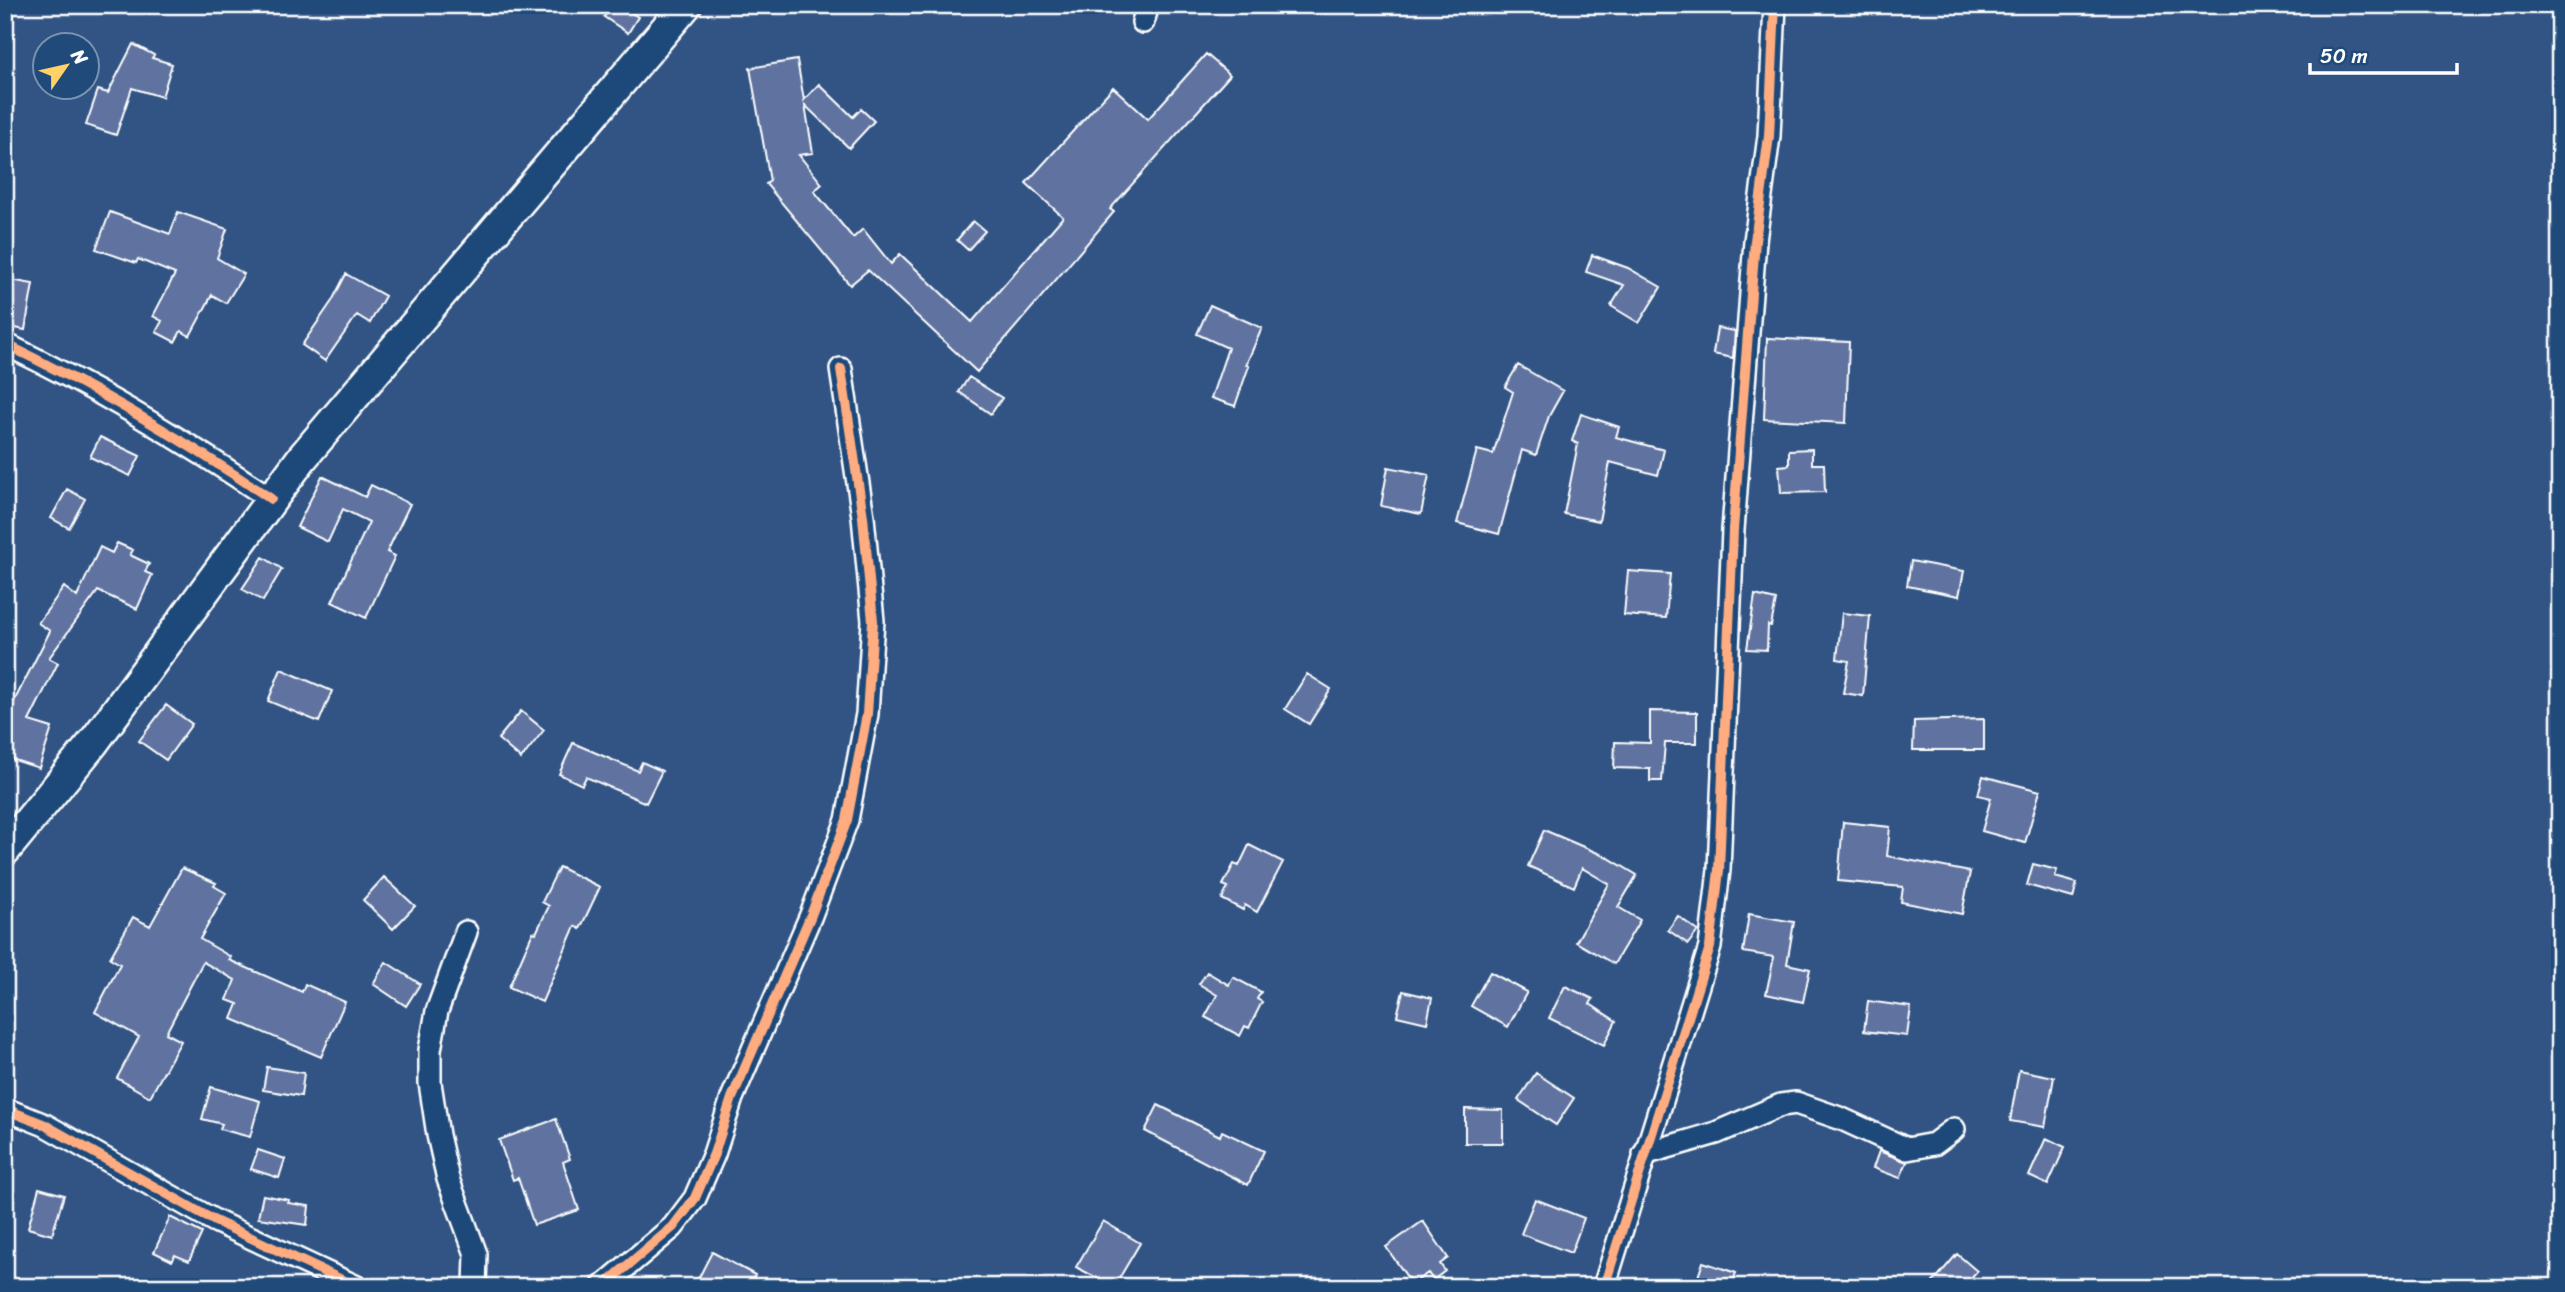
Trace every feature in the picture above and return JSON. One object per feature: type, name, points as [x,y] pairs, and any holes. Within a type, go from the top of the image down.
[{"type":"main road","points":[[5,850],[102,732],[271,499],[686,5]]},
{"type":"street","points":[[1604,1287],[1710,947],[1719,870],[1733,530],[1755,240],[1769,136],[1775,5]]},
{"type":"street","points":[[5,344],[77,378],[176,435],[271,499]]},
{"type":"street","points":[[602,1287],[673,1227],[695,1198],[714,1154],[732,1098],[811,915],[847,820],[867,714],[873,621],[863,517],[841,369]]},
{"type":"street","points":[[466,932],[437,1011],[430,1049],[430,1083],[438,1135],[449,1179],[476,1254],[475,1287]]},
{"type":"street","points":[[1644,1154],[1716,1133],[1781,1105],[1796,1103],[1842,1119],[1907,1149],[1920,1149],[1934,1144],[1954,1129]]},
{"type":"street","points":[[5,1108],[45,1125],[215,1221],[356,1287]]},
{"type":"building","points":[[611,5],[619,5],[638,17],[628,33],[604,17]]},
{"type":"building","points":[[133,44],[154,55],[152,58],[172,64],[162,97],[132,88],[116,135],[86,125],[94,102],[102,102],[102,91],[108,93]]},
{"type":"building","points":[[1206,54],[1230,75],[1110,209],[1114,212],[977,372],[868,270],[850,285],[766,184],[770,181],[750,68],[797,60],[804,100],[819,84],[853,117],[861,109],[874,121],[849,148],[805,105],[813,153],[799,155],[822,184],[814,191],[853,238],[863,229],[891,264],[900,254],[972,322],[1063,217],[1026,183],[1113,87],[1148,119]]},
{"type":"building","points":[[110,212],[170,234],[178,212],[227,229],[217,258],[244,274],[226,303],[212,295],[190,336],[181,331],[175,342],[156,332],[162,321],[153,316],[175,274],[138,259],[136,263],[96,249]]},
{"type":"building","points":[[973,221],[985,231],[968,250],[957,240]]},
{"type":"building","points":[[1592,255],[1628,268],[1661,287],[1639,323],[1611,306],[1624,285],[1586,272]]},
{"type":"building","points":[[346,274],[385,296],[370,323],[357,315],[325,361],[302,345],[332,301]]},
{"type":"building","points":[[5,279],[33,284],[25,330],[5,326]]},
{"type":"building","points":[[1210,305],[1262,328],[1246,365],[1249,366],[1235,406],[1211,398],[1228,348],[1197,334]]},
{"type":"building","points":[[1717,328],[1735,331],[1733,358],[1713,354]]},
{"type":"building","points":[[1767,338],[1849,342],[1846,423],[1764,419]]},
{"type":"building","points":[[1518,365],[1563,391],[1549,416],[1536,455],[1522,450],[1499,534],[1457,523],[1477,450],[1493,454],[1513,392],[1505,387]]},
{"type":"building","points":[[969,377],[1002,398],[991,414],[959,392]]},
{"type":"building","points":[[1581,414],[1619,427],[1616,437],[1664,450],[1658,475],[1610,462],[1599,521],[1564,514],[1578,444],[1572,441]]},
{"type":"building","points":[[100,437],[140,456],[130,476],[90,457]]},
{"type":"building","points":[[1812,449],[1812,464],[1824,464],[1825,492],[1781,493],[1779,466],[1789,465],[1789,450]]},
{"type":"building","points":[[1388,467],[1429,475],[1421,514],[1381,506]]},
{"type":"building","points":[[322,476],[365,497],[371,485],[410,504],[387,552],[395,556],[366,618],[332,602],[369,522],[343,509],[328,542],[297,527]]},
{"type":"building","points":[[67,489],[85,499],[69,528],[51,518]]},
{"type":"building","points":[[117,543],[133,550],[130,555],[149,564],[145,572],[152,575],[137,609],[98,591],[49,658],[58,663],[29,721],[52,728],[39,768],[5,757],[5,719],[50,631],[38,623],[64,587],[77,597],[100,547],[112,553]]},
{"type":"building","points":[[263,557],[282,569],[263,601],[242,589]]},
{"type":"building","points":[[1911,561],[1964,571],[1959,596],[1907,586]]},
{"type":"building","points":[[1628,571],[1670,574],[1666,618],[1624,615]]},
{"type":"building","points":[[1755,595],[1776,600],[1771,626],[1768,625],[1767,650],[1747,649]]},
{"type":"building","points":[[1842,613],[1870,616],[1863,696],[1843,693],[1849,661],[1837,659]]},
{"type":"building","points":[[281,669],[332,691],[319,722],[268,701]]},
{"type":"building","points":[[1307,674],[1331,689],[1309,724],[1285,709]]},
{"type":"building","points":[[166,705],[192,724],[166,760],[139,741]]},
{"type":"building","points":[[521,711],[544,730],[521,759],[498,739]]},
{"type":"building","points":[[1650,711],[1697,712],[1697,743],[1665,743],[1662,781],[1650,781],[1650,769],[1614,768],[1615,742],[1650,743]]},
{"type":"building","points":[[1984,719],[1984,750],[1913,750],[1914,721]]},
{"type":"building","points":[[573,743],[638,771],[642,762],[662,771],[646,803],[586,777],[582,785],[559,774]]},
{"type":"building","points":[[1983,776],[2040,791],[2025,843],[1982,831],[1991,798],[1978,795]]},
{"type":"building","points":[[1843,822],[1890,827],[1887,856],[1970,872],[1962,914],[1901,902],[1903,887],[1838,881]]},
{"type":"building","points":[[1544,830],[1607,857],[1637,875],[1618,907],[1640,920],[1614,964],[1576,942],[1609,884],[1582,868],[1574,887],[1528,866]]},
{"type":"building","points":[[1249,845],[1283,862],[1257,912],[1245,905],[1243,910],[1222,899],[1228,887],[1223,885],[1234,864],[1239,866]]},
{"type":"building","points":[[2033,864],[2057,870],[2055,877],[2077,883],[2073,898],[2027,885]]},
{"type":"building","points":[[559,867],[600,887],[580,929],[575,926],[542,1002],[509,987],[533,932],[536,933],[549,906],[542,902]]},
{"type":"building","points":[[182,868],[216,883],[214,886],[226,893],[200,939],[231,957],[229,960],[302,992],[305,984],[345,1002],[321,1057],[232,1019],[238,1004],[227,1000],[235,980],[203,962],[166,1033],[181,1041],[150,1097],[117,1078],[139,1037],[95,1012],[120,964],[110,958],[133,917],[150,926]]},
{"type":"building","points":[[384,877],[415,906],[393,929],[363,900]]},
{"type":"building","points":[[1749,914],[1794,922],[1787,964],[1810,969],[1803,1002],[1766,994],[1774,957],[1743,952]]},
{"type":"building","points":[[1678,916],[1698,931],[1688,944],[1668,930]]},
{"type":"building","points":[[386,962],[420,984],[406,1006],[373,984]]},
{"type":"building","points":[[1207,972],[1229,985],[1233,977],[1261,992],[1257,999],[1262,1002],[1249,1028],[1245,1026],[1240,1036],[1205,1017],[1217,995],[1199,984]]},
{"type":"building","points":[[1490,972],[1527,992],[1508,1027],[1471,1006]]},
{"type":"building","points":[[1565,986],[1593,999],[1590,1004],[1616,1021],[1604,1045],[1549,1018]]},
{"type":"building","points":[[1403,991],[1432,998],[1427,1023],[1397,1016]]},
{"type":"building","points":[[1868,1001],[1911,1007],[1907,1036],[1864,1031]]},
{"type":"building","points":[[267,1067],[304,1073],[301,1096],[263,1090]]},
{"type":"building","points":[[2019,1070],[2054,1077],[2045,1127],[2010,1121]]},
{"type":"building","points":[[1536,1073],[1574,1098],[1556,1125],[1518,1100]]},
{"type":"building","points":[[211,1087],[260,1101],[250,1137],[220,1129],[222,1124],[202,1119]]},
{"type":"building","points":[[1158,1105],[1220,1136],[1222,1131],[1264,1151],[1248,1185],[1145,1131]]},
{"type":"building","points":[[1465,1109],[1503,1110],[1503,1143],[1465,1143]]},
{"type":"building","points":[[556,1119],[570,1159],[563,1162],[579,1210],[534,1225],[518,1178],[513,1180],[499,1140]]},
{"type":"building","points":[[2046,1138],[2065,1147],[2048,1185],[2029,1176]]},
{"type":"building","points":[[258,1150],[285,1159],[279,1178],[251,1169]]},
{"type":"building","points":[[1879,1151],[1907,1162],[1900,1178],[1873,1168]]},
{"type":"building","points":[[39,1188],[64,1195],[52,1235],[28,1228]]},
{"type":"building","points":[[263,1195],[309,1206],[307,1225],[258,1218]]},
{"type":"building","points":[[1535,1199],[1584,1218],[1571,1253],[1521,1234]]},
{"type":"building","points":[[170,1217],[202,1233],[189,1261],[175,1255],[172,1261],[154,1252]]},
{"type":"building","points":[[1103,1221],[1140,1243],[1114,1287],[1076,1267]]},
{"type":"building","points":[[1423,1221],[1448,1258],[1440,1264],[1445,1271],[1433,1280],[1428,1273],[1412,1284],[1386,1247]]},
{"type":"building","points":[[712,1252],[755,1275],[749,1287],[694,1287]]},
{"type":"building","points":[[1957,1254],[1977,1271],[1963,1287],[1929,1287]]},
{"type":"building","points":[[1703,1262],[1736,1273],[1731,1287],[1717,1287],[1697,1280]]},
{"type":"cycle path","points":[[1604,1287],[1710,947],[1719,870],[1733,530],[1755,241],[1769,136],[1775,5]]},
{"type":"cycle path","points":[[5,344],[141,417],[271,499]]},
{"type":"cycle path","points":[[602,1287],[673,1227],[695,1198],[714,1154],[732,1098],[811,915],[847,820],[867,714],[873,621],[863,517],[841,369]]},
{"type":"cycle path","points":[[5,1109],[45,1125],[215,1221],[357,1287]]}]
